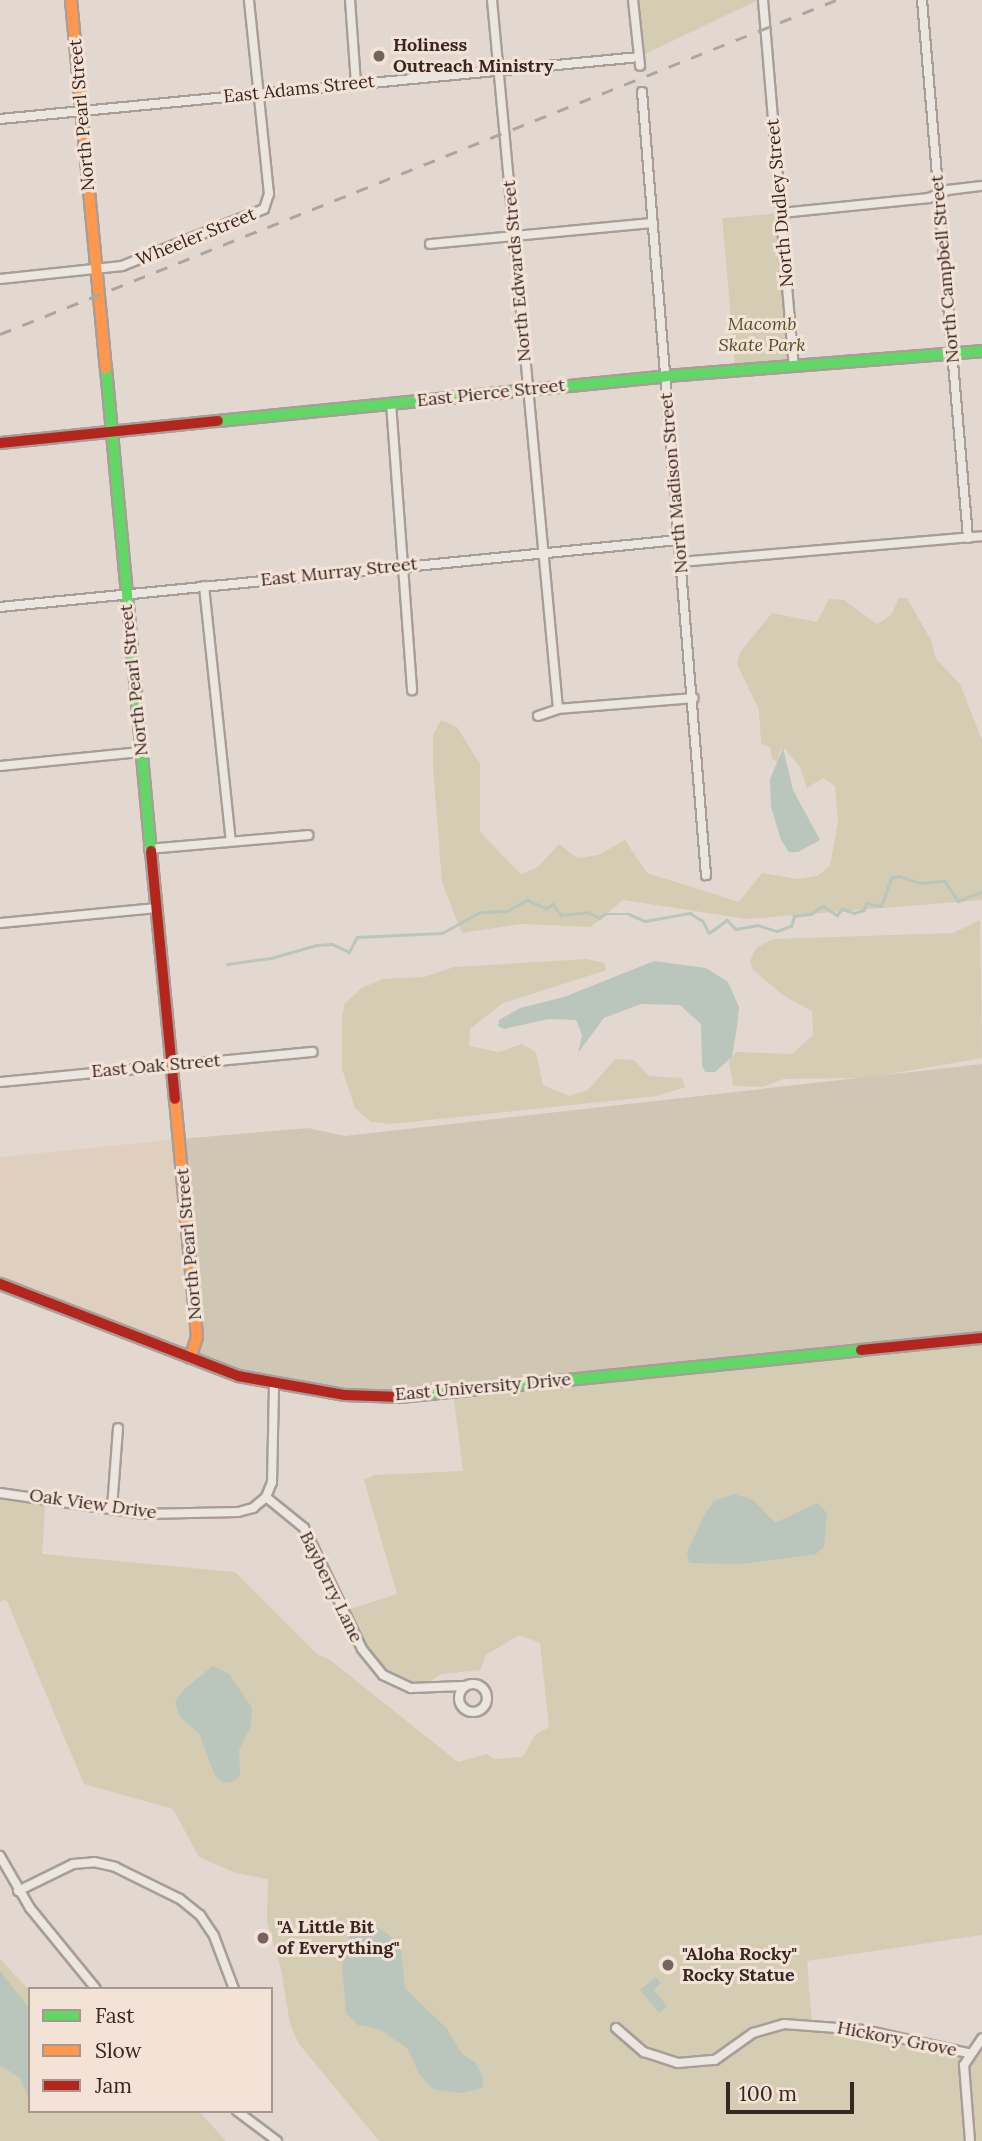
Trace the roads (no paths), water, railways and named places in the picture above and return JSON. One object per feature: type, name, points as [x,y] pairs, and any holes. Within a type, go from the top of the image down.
[{"type":"street","name":"North Pearl Street","points":[[71,0],[197,1337],[190,1358]]},
{"type":"street","name":"Wheeler Street","points":[[0,279],[131,264],[264,209],[269,194],[249,0]]},
{"type":"street","points":[[350,0],[356,83]]},
{"type":"street","name":"North Edwards Street","points":[[492,0],[558,709]]},
{"type":"street","name":"East Adams Street","points":[[0,119],[499,70],[639,61],[634,0]]},
{"type":"street","name":"North Dudley Street","points":[[763,0],[794,366]]},
{"type":"street","name":"North Campbell Street","points":[[922,0],[968,538]]},
{"type":"street","name":"North Madison Street","points":[[642,92],[694,698],[706,875]]},
{"type":"street","points":[[781,213],[939,194],[982,186]]},
{"type":"street","points":[[430,244],[653,223]]},
{"type":"street","name":"East Pierce Street","points":[[0,443],[665,376],[982,351]]},
{"type":"street","points":[[391,403],[412,690]]},
{"type":"street","points":[[681,562],[982,536]]},
{"type":"street","name":"East Murray Street","points":[[0,607],[403,565],[679,540]]},
{"type":"street","points":[[204,586],[230,841]]},
{"type":"street","points":[[537,716],[558,709],[694,698]]},
{"type":"street","points":[[0,766],[141,752]]},
{"type":"street","points":[[149,849],[308,835]]},
{"type":"street","points":[[0,923],[155,908]]},
{"type":"street","name":"East Oak Street","points":[[0,1082],[313,1052]]},
{"type":"street","name":"East University Drive","points":[[0,1284],[190,1358],[274,1385],[327,1394],[396,1397],[982,1338]]},
{"type":"street","points":[[265,1497],[272,1482],[274,1385]]},
{"type":"street","points":[[112,1508],[118,1428]]},
{"type":"street","name":"Oak View Drive","points":[[0,1493],[159,1515],[238,1512],[265,1497]]},
{"type":"street","name":"Bayberry Lane","points":[[265,1497],[303,1528],[365,1654],[383,1675],[411,1688],[463,1686]]},
{"type":"street","points":[[0,1856],[18,1891],[94,1987]]},
{"type":"street","points":[[18,1891],[73,1864],[94,1862],[115,1867],[180,1899],[200,1915],[214,1936],[233,1987]]},
{"type":"street","name":"Hickory Grove","points":[[616,2028],[644,2052],[678,2063],[715,2060],[753,2034],[785,2024],[864,2030],[968,2053],[982,2038]]},
{"type":"street","points":[[968,2053],[964,2066],[970,2141]]},
{"type":"street","points":[[240,2113],[277,2141]]},
{"type":"waterway","points":[[227,964],[271,958],[317,945],[332,944],[349,952],[357,937],[442,933],[480,912],[507,911],[527,900],[546,908],[553,904],[561,915],[588,912],[599,918],[605,914],[629,914],[645,921],[690,913],[703,921],[709,933],[727,920],[736,929],[758,925],[777,931],[791,926],[794,916],[811,914],[823,906],[837,915],[842,909],[854,913],[864,910],[866,903],[881,906],[891,878],[899,876],[920,883],[945,881],[958,901],[982,892]]},
{"type":"railway","points":[[0,334],[836,0]]},
{"type":"place","name":"Holiness Outreach Ministry","points":[[379,56]]},
{"type":"place","name":"\"A Little Bit of Everything\"","points":[[263,1938]]},
{"type":"place","name":"\"Aloha Rocky\" Rocky Statue","points":[[668,1965]]},
{"type":"park label","name":"Macomb Skate Park","points":[[762,335]]}]
